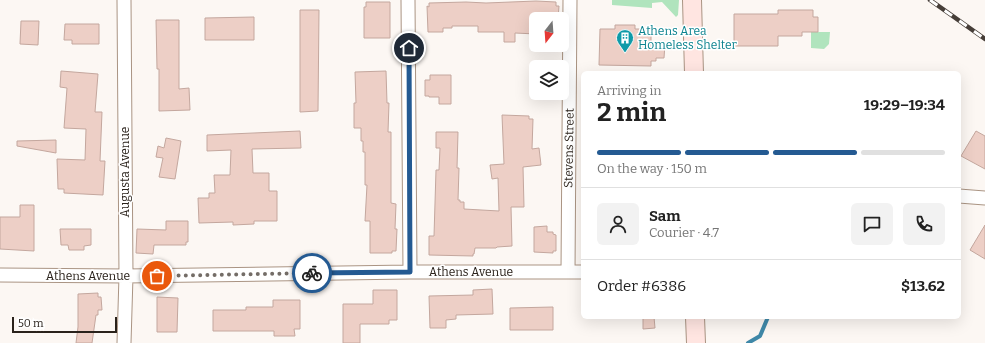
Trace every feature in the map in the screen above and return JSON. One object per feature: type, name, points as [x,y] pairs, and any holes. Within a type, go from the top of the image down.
[{"type":"street","name":"Augusta Avenue","points":[[124,0],[126,276],[124,343]]},
{"type":"street","points":[[408,0],[410,272]]},
{"type":"street","name":"Stevens Street","points":[[568,272],[570,0]]},
{"type":"street","points":[[692,0],[694,71]]},
{"type":"street","points":[[961,196],[985,198]]},
{"type":"street","name":"Athens Avenue","points":[[0,275],[126,276],[410,272],[581,272]]},
{"type":"street","points":[[696,319],[696,343]]},
{"type":"green space","points":[[612,0],[679,0],[678,15],[676,17],[662,2],[652,3],[652,8],[612,5]]},
{"type":"green space","points":[[811,32],[830,32],[829,44],[824,49],[811,48]]},
{"type":"building","points":[[536,1],[556,2],[556,6],[559,6],[559,12],[529,12],[529,34],[515,33],[515,42],[504,42],[504,32],[478,32],[478,26],[452,26],[452,28],[443,28],[443,32],[428,32],[427,6],[429,7],[429,3]]},
{"type":"building","points":[[366,2],[390,2],[390,38],[364,38],[364,7],[366,7]]},
{"type":"building","points":[[300,10],[319,10],[318,111],[300,112]]},
{"type":"building","points":[[778,10],[813,10],[813,17],[818,17],[818,32],[802,32],[802,36],[778,36],[778,46],[734,46],[734,14],[778,14]]},
{"type":"building","points":[[254,17],[254,40],[205,40],[205,18]]},
{"type":"building","points":[[156,20],[179,20],[179,89],[189,88],[190,110],[159,111],[159,69],[157,69]]},
{"type":"building","points":[[21,21],[39,21],[38,45],[20,44]]},
{"type":"building","points":[[65,24],[99,24],[99,44],[72,44],[72,40],[64,40]]},
{"type":"building","name":"Athens Area Homeless Shelter","points":[[615,25],[635,25],[635,29],[651,29],[651,44],[665,44],[664,58],[656,58],[656,61],[651,61],[651,66],[599,65],[600,29],[615,29]]},
{"type":"building","points":[[61,71],[98,74],[95,112],[102,112],[100,161],[105,161],[103,195],[64,193],[64,189],[58,189],[57,159],[85,160],[86,129],[64,128],[67,88],[60,87]]},
{"type":"building","points":[[386,71],[387,103],[389,103],[388,132],[391,132],[391,203],[396,204],[396,251],[392,251],[392,253],[370,253],[370,221],[365,221],[367,185],[365,185],[365,152],[363,152],[363,141],[361,141],[361,128],[354,128],[354,103],[356,103],[355,72]]},
{"type":"building","points":[[430,75],[451,75],[451,104],[439,104],[439,97],[425,96],[425,80],[430,80]]},
{"type":"building","points":[[502,115],[529,116],[529,119],[533,119],[532,149],[539,148],[541,165],[523,167],[524,207],[511,207],[512,246],[475,248],[473,256],[429,255],[429,236],[434,236],[436,170],[439,170],[440,148],[436,148],[436,132],[458,132],[458,200],[460,200],[460,202],[464,202],[464,209],[499,211],[498,178],[492,179],[490,165],[504,164]]},
{"type":"building","points":[[300,131],[301,148],[252,149],[253,173],[269,173],[269,191],[277,191],[277,221],[254,221],[254,224],[233,225],[233,222],[199,223],[198,198],[209,198],[209,193],[215,193],[214,175],[230,175],[231,150],[207,151],[207,135]]},
{"type":"building","points":[[976,131],[985,136],[985,169],[961,156]]},
{"type":"building","points":[[166,138],[181,141],[175,179],[159,177],[163,158],[156,157],[158,146],[164,148]]},
{"type":"building","points":[[56,140],[56,153],[17,146],[17,141]]},
{"type":"building","points":[[20,205],[34,205],[34,251],[0,249],[0,217],[20,217]]},
{"type":"building","points":[[166,221],[188,221],[188,242],[186,242],[186,245],[154,245],[153,254],[136,253],[137,229],[166,230]]},
{"type":"building","points":[[985,225],[985,259],[970,250]]},
{"type":"building","points":[[547,226],[547,232],[553,232],[553,234],[556,235],[556,251],[553,251],[553,253],[534,252],[534,227]]},
{"type":"building","points":[[60,229],[91,229],[91,245],[84,246],[84,250],[69,250],[68,245],[61,245]]},
{"type":"building","points":[[492,289],[493,314],[456,315],[456,319],[446,320],[446,328],[430,328],[429,296],[473,295],[473,290]]},
{"type":"building","points":[[373,290],[397,290],[397,320],[389,320],[389,324],[360,324],[360,343],[343,343],[343,304],[373,304]]},
{"type":"building","points":[[98,293],[98,297],[101,297],[102,310],[98,310],[98,315],[96,315],[92,343],[76,343],[78,327],[78,294]]},
{"type":"building","points":[[157,297],[178,298],[177,332],[157,332]]},
{"type":"building","points":[[273,300],[300,300],[300,329],[294,329],[295,336],[274,336],[274,331],[213,331],[213,310],[246,310],[246,307],[273,307]]},
{"type":"building","points":[[553,307],[553,330],[510,330],[510,308]]},
{"type":"building","points":[[643,319],[654,319],[655,328],[643,329]]},
{"type":"waterway","points":[[748,343],[760,336],[767,319]]},
{"type":"railway","points":[[930,0],[985,39]]},
{"type":"way so far","points":[[157,276],[312,273]]},
{"type":"place","name":"Athens Area Homeless Shelter","points":[[625,53]]},
{"type":"route","points":[[312,273],[410,272],[409,48]]}]
